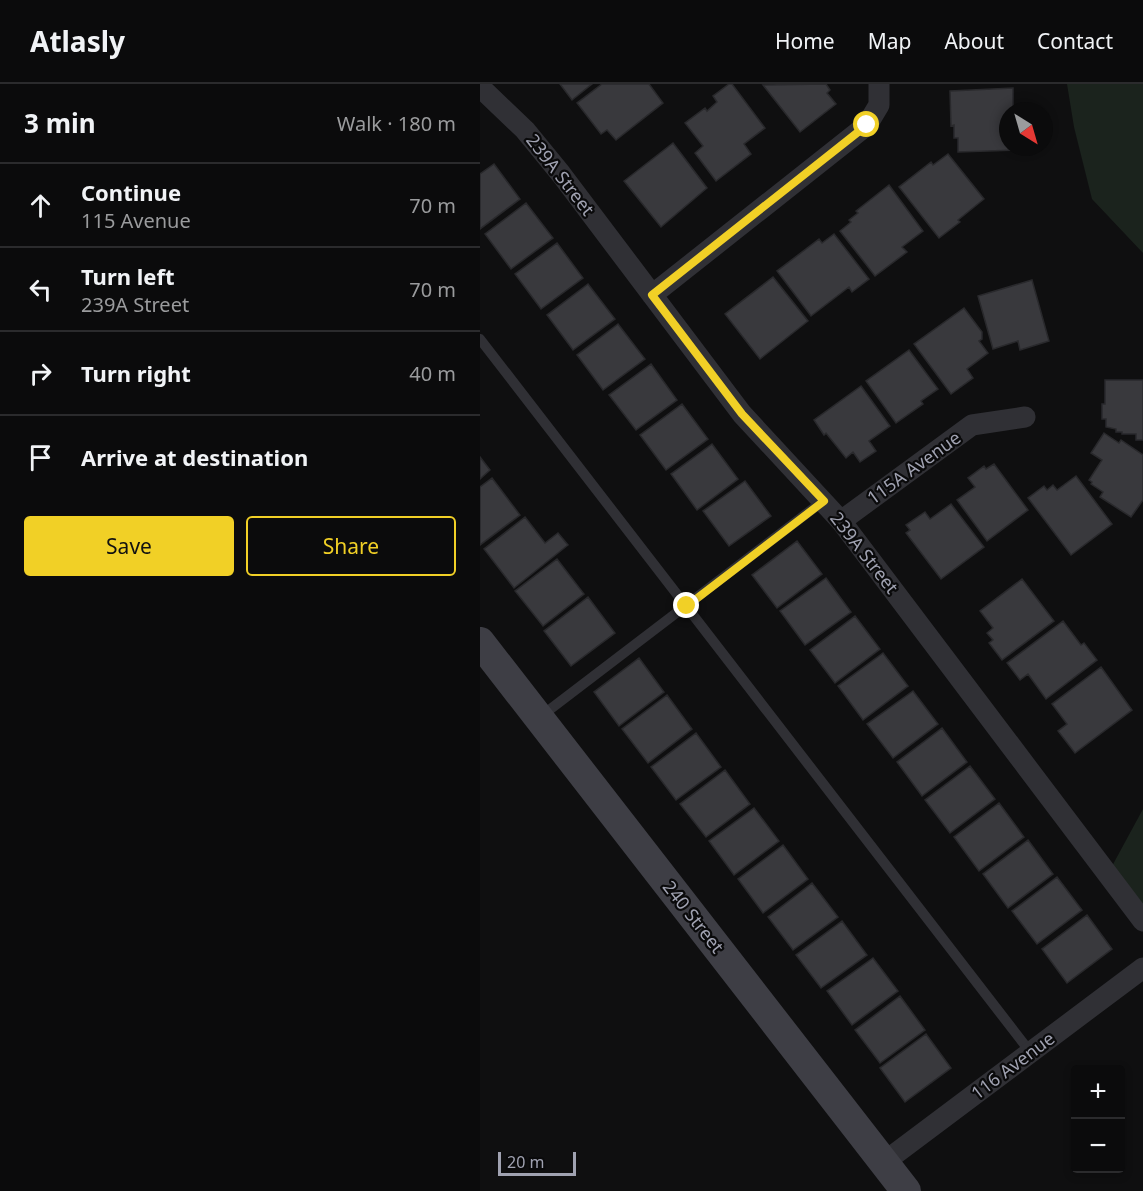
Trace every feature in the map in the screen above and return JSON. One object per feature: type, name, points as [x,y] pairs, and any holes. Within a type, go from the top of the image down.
[{"type":"main road","name":"240 Street","points":[[480,642],[906,1191]]},
{"type":"street","points":[[652,295],[867,125],[879,105],[879,84]]},
{"type":"street","name":"239A Street","points":[[480,87],[525,130],[561,174],[742,414],[841,521],[1143,921]]},
{"type":"street","name":"115A Avenue","points":[[841,521],[972,425],[1025,417]]},
{"type":"street","name":"116 Avenue","points":[[883,1163],[1143,968]]},
{"type":"lane","points":[[480,339],[1031,1053]]},
{"type":"lane","points":[[539,718],[824,501]]},
{"type":"shaded area","points":[[1067,84],[1143,84],[1143,253],[1092,199],[1074,127]]},
{"type":"shaded area","points":[[1143,809],[1143,910],[1111,868]]},
{"type":"building","points":[[560,84],[592,84],[572,100]]},
{"type":"building","points":[[602,84],[649,84],[663,103],[616,140],[607,130],[601,134],[577,103]]},
{"type":"building","points":[[732,84],[765,128],[744,144],[751,154],[716,181],[695,153],[703,146],[685,123],[705,108],[707,111],[717,102],[713,96]]},
{"type":"building","points":[[826,84],[830,90],[827,93],[836,104],[800,132],[763,85]]},
{"type":"building","points":[[1013,88],[1013,102],[999,102],[999,151],[958,152],[958,138],[954,138],[954,125],[951,126],[950,91]]},
{"type":"building","points":[[673,143],[707,188],[661,227],[624,181]]},
{"type":"building","points":[[948,154],[984,199],[939,238],[899,187],[931,162],[933,165]]},
{"type":"building","points":[[494,164],[520,199],[480,229],[480,174]]},
{"type":"building","points":[[889,185],[923,231],[902,247],[907,252],[875,276],[840,231],[851,222],[849,220],[858,213],[856,211]]},
{"type":"building","points":[[526,203],[553,238],[511,269],[485,234]]},
{"type":"building","points":[[834,234],[869,279],[852,292],[849,287],[811,316],[777,271],[819,239],[822,243]]},
{"type":"building","points":[[557,243],[583,278],[541,309],[515,274]]},
{"type":"building","points":[[773,277],[808,321],[760,359],[725,314]]},
{"type":"building","points":[[1032,280],[1049,341],[1020,350],[1018,341],[993,349],[978,296]]},
{"type":"building","points":[[588,284],[615,319],[573,350],[547,315]]},
{"type":"building","points":[[964,308],[982,332],[982,339],[979,341],[988,353],[967,369],[973,378],[951,394],[914,344]]},
{"type":"building","points":[[618,324],[645,359],[603,390],[577,355]]},
{"type":"building","points":[[909,350],[938,389],[921,401],[923,404],[896,423],[866,381]]},
{"type":"building","points":[[651,364],[677,400],[636,430],[609,395]]},
{"type":"building","points":[[1105,380],[1143,380],[1143,440],[1136,440],[1136,434],[1122,434],[1122,432],[1116,432],[1116,429],[1106,427],[1106,419],[1102,419],[1102,404],[1105,404]]},
{"type":"building","points":[[861,386],[890,426],[869,441],[876,451],[860,462],[853,452],[846,458],[826,433],[824,435],[814,420]]},
{"type":"building","points":[[682,404],[708,439],[666,470],[640,435]]},
{"type":"building","points":[[1104,433],[1119,443],[1121,440],[1143,455],[1143,500],[1131,517],[1100,497],[1103,492],[1089,480],[1102,460],[1091,453]]},
{"type":"building","points":[[712,444],[738,479],[697,510],[671,474]]},
{"type":"building","points":[[480,457],[490,470],[480,479]]},
{"type":"building","points":[[994,464],[1028,510],[987,541],[957,500],[975,487],[968,478],[984,466],[986,469]]},
{"type":"building","points":[[1076,476],[1112,524],[1071,555],[1028,498],[1044,486],[1047,490],[1053,485],[1057,490]]},
{"type":"building","points":[[492,478],[520,515],[480,545],[480,487]]},
{"type":"building","points":[[745,481],[771,516],[729,546],[703,511]]},
{"type":"building","points":[[951,504],[984,547],[941,579],[906,533],[910,530],[906,525],[925,512],[930,519]]},
{"type":"building","points":[[525,517],[545,543],[558,533],[568,545],[514,588],[484,549]]},
{"type":"building","points":[[797,541],[822,574],[777,608],[752,575]]},
{"type":"building","points":[[557,559],[584,594],[543,626],[515,591]]},
{"type":"building","points":[[826,578],[851,612],[805,645],[780,611]]},
{"type":"building","points":[[1022,579],[1054,621],[1002,660],[989,643],[993,640],[987,633],[993,628],[980,611]]},
{"type":"building","points":[[588,597],[615,633],[571,666],[544,631]]},
{"type":"building","points":[[855,616],[880,649],[835,683],[810,650]]},
{"type":"building","points":[[1063,621],[1081,645],[1084,643],[1097,660],[1046,699],[1028,674],[1020,680],[1007,663]]},
{"type":"building","points":[[883,653],[908,686],[863,720],[838,686]]},
{"type":"building","points":[[639,658],[664,692],[619,726],[594,692]]},
{"type":"building","points":[[1101,667],[1132,710],[1075,753],[1058,731],[1067,724],[1052,704]]},
{"type":"building","points":[[913,691],[938,724],[893,758],[867,724]]},
{"type":"building","points":[[667,695],[692,729],[648,763],[622,729]]},
{"type":"building","points":[[942,728],[967,762],[922,796],[897,762]]},
{"type":"building","points":[[696,733],[721,767],[676,800],[651,767]]},
{"type":"building","points":[[970,766],[995,799],[950,833],[925,800]]},
{"type":"building","points":[[725,770],[750,804],[706,837],[680,804]]},
{"type":"building","points":[[999,803],[1024,837],[979,871],[954,837]]},
{"type":"building","points":[[754,808],[779,841],[734,875],[709,841]]},
{"type":"building","points":[[1028,840],[1053,874],[1008,908],[983,874]]},
{"type":"building","points":[[783,845],[808,879],[763,913],[738,879]]},
{"type":"building","points":[[1057,877],[1082,910],[1037,944],[1012,911]]},
{"type":"building","points":[[812,883],[838,917],[793,950],[768,917]]},
{"type":"building","points":[[1087,915],[1112,949],[1067,983],[1042,949]]},
{"type":"building","points":[[842,921],[867,955],[821,988],[796,955]]},
{"type":"building","points":[[873,958],[898,991],[852,1025],[827,991]]},
{"type":"building","points":[[900,996],[925,1030],[880,1063],[855,1030]]},
{"type":"building","points":[[926,1034],[951,1068],[905,1102],[880,1068]]},
{"type":"route","points":[[687,606],[824,501],[742,414],[652,295],[867,125]]}]
